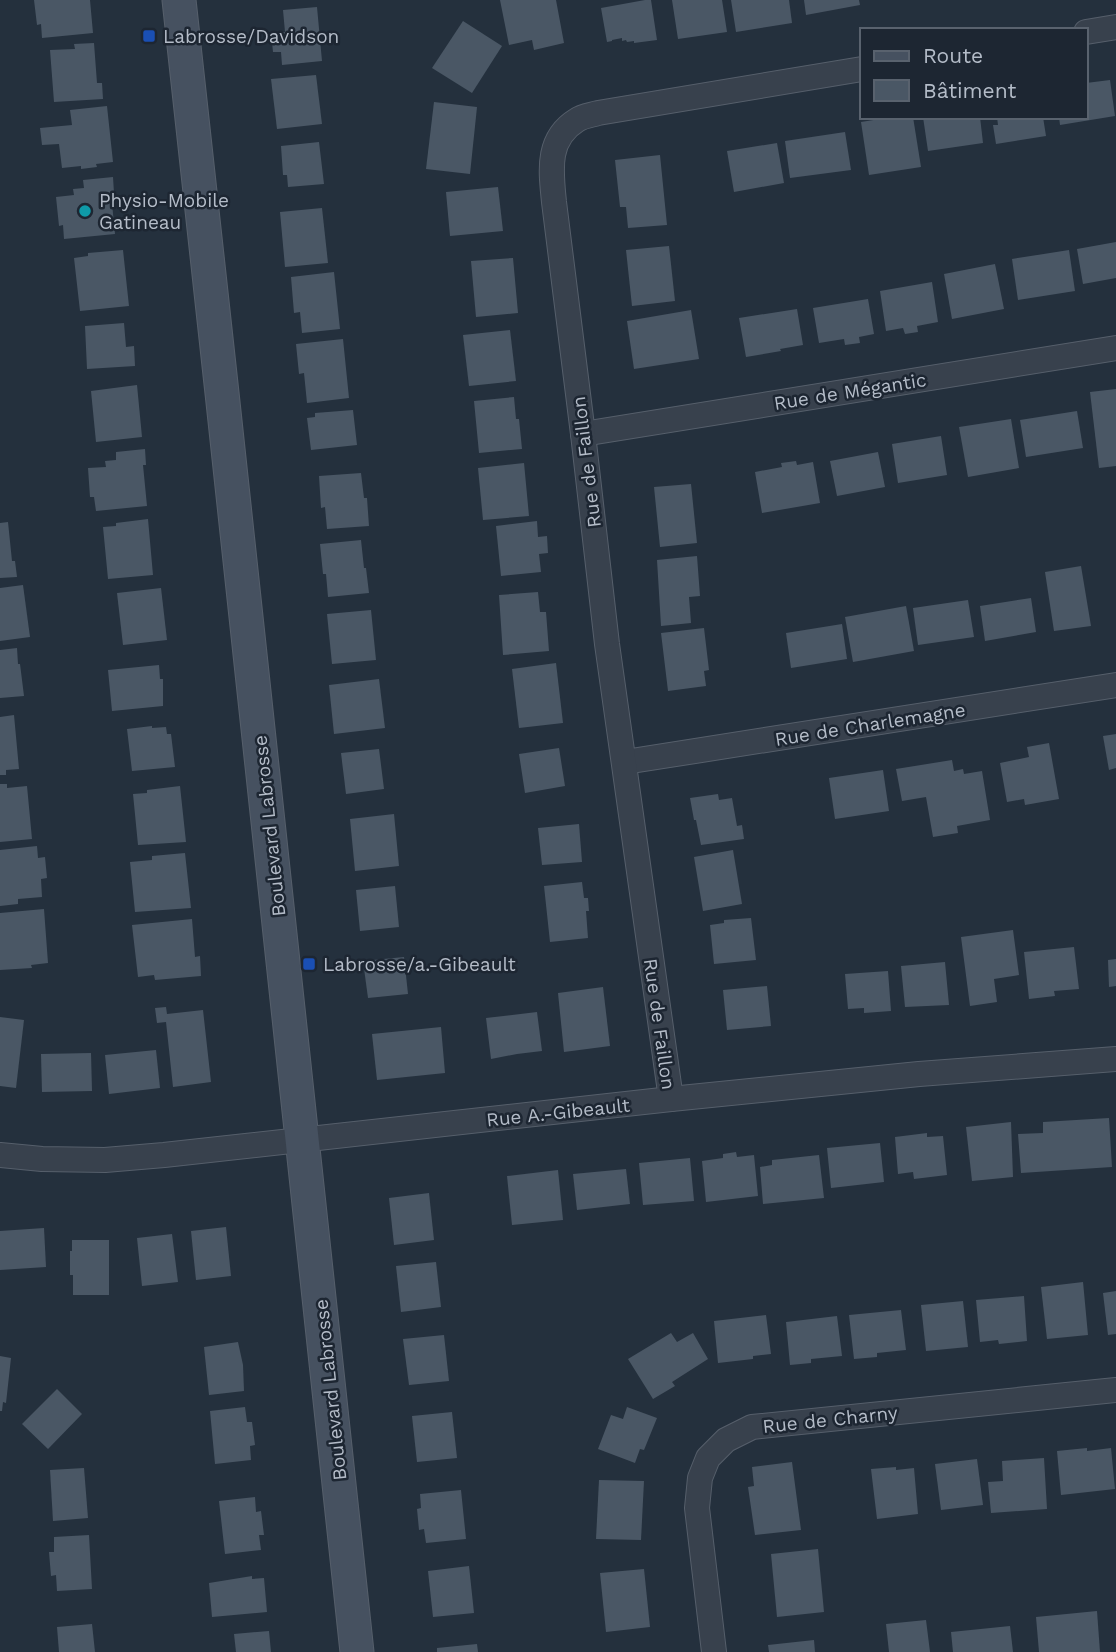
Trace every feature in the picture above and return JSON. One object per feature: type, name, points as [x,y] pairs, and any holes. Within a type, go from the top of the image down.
[{"type":"main road","name":"Boulevard Labrosse","points":[[179,0],[358,1652]]},
{"type":"street","points":[[1088,32],[1116,27]]},
{"type":"street","name":"Rue de Faillon","points":[[671,1099],[607,645],[551,164],[558,138],[578,119],[598,113],[860,69]]},
{"type":"street","name":"Rue de Mégantic","points":[[583,434],[1116,348]]},
{"type":"street","name":"Rue de Charlemagne","points":[[625,762],[1116,685]]},
{"type":"street","name":"Rue A.-Gibeault","points":[[0,1155],[105,1160],[919,1074],[1116,1059]]},
{"type":"street","name":"Rue de Charny","points":[[713,1652],[696,1508],[699,1478],[708,1458],[726,1440],[752,1427],[1116,1390]]},
{"type":"building","points":[[34,0],[90,0],[93,33],[42,38],[41,24],[37,25]]},
{"type":"building","points":[[500,0],[556,0],[564,43],[534,50],[532,40],[509,45]]},
{"type":"building","points":[[651,0],[657,40],[634,43],[622,41],[622,38],[607,42],[601,8]]},
{"type":"building","points":[[672,0],[722,0],[727,32],[678,39]]},
{"type":"building","points":[[731,0],[789,0],[792,23],[736,32]]},
{"type":"building","points":[[804,0],[859,0],[860,5],[806,15]]},
{"type":"building","points":[[317,7],[322,61],[282,65],[281,52],[273,52],[271,33],[285,32],[283,10]]},
{"type":"building","points":[[463,21],[502,46],[472,93],[432,68]]},
{"type":"building","points":[[94,43],[97,83],[102,83],[103,99],[54,102],[50,50],[75,49],[74,44]]},
{"type":"building","points":[[316,75],[322,124],[277,129],[271,79]]},
{"type":"building","points":[[1110,80],[1115,116],[1060,125],[1059,119],[1088,119],[1088,83]]},
{"type":"building","points":[[434,102],[477,107],[470,174],[426,169]]},
{"type":"building","points":[[107,106],[113,162],[81,169],[81,166],[62,168],[59,144],[42,145],[40,128],[72,125],[70,110]]},
{"type":"building","points":[[913,119],[921,167],[869,175],[861,122]]},
{"type":"building","points":[[923,119],[980,119],[983,143],[928,151]]},
{"type":"building","points":[[997,119],[1043,119],[1046,136],[996,144],[993,125],[998,125]]},
{"type":"building","points":[[845,132],[851,170],[790,178],[785,141]]},
{"type":"building","points":[[319,142],[324,184],[288,187],[287,175],[283,175],[281,146]]},
{"type":"building","points":[[777,143],[784,183],[734,192],[727,151]]},
{"type":"building","points":[[660,155],[667,225],[628,228],[626,207],[620,207],[615,160]]},
{"type":"building","name":"Physio-Mobile Gatineau","points":[[113,177],[114,193],[111,193],[115,234],[64,239],[63,225],[59,226],[56,197],[74,195],[73,189],[84,188],[83,180]]},
{"type":"building","points":[[498,187],[503,231],[450,236],[446,192]]},
{"type":"building","points":[[322,208],[328,263],[285,267],[280,212]]},
{"type":"building","points":[[1116,242],[1116,278],[1083,284],[1077,249]]},
{"type":"building","points":[[669,246],[675,301],[632,306],[626,250]]},
{"type":"building","points":[[123,250],[129,306],[80,311],[74,258],[88,256],[88,253]]},
{"type":"building","points":[[1069,250],[1075,291],[1018,300],[1012,259]]},
{"type":"building","points":[[513,258],[518,313],[476,317],[471,261]]},
{"type":"building","points":[[995,264],[1004,309],[952,319],[944,274]]},
{"type":"building","points":[[334,272],[340,329],[302,333],[300,312],[294,313],[291,277]]},
{"type":"building","points":[[932,282],[938,322],[917,326],[918,332],[905,334],[903,328],[886,331],[880,291]]},
{"type":"building","points":[[868,299],[874,334],[859,337],[860,343],[845,345],[844,339],[819,343],[813,308]]},
{"type":"building","points":[[797,309],[803,345],[746,357],[739,318]]},
{"type":"building","points":[[691,310],[699,359],[634,369],[627,321]]},
{"type":"building","points":[[124,323],[126,347],[134,346],[135,366],[87,369],[85,326]]},
{"type":"building","points":[[510,330],[516,381],[469,386],[463,335]]},
{"type":"building","points":[[343,339],[349,398],[307,403],[304,373],[299,374],[296,344]]},
{"type":"building","points":[[137,385],[142,437],[96,442],[91,391]]},
{"type":"building","points":[[1116,389],[1116,466],[1099,468],[1090,392]]},
{"type":"building","points":[[514,397],[522,449],[479,453],[474,401]]},
{"type":"building","points":[[353,410],[357,445],[311,450],[307,418],[315,417],[315,413]]},
{"type":"building","points":[[1077,411],[1083,448],[1026,457],[1020,420]]},
{"type":"building","points":[[1011,419],[1019,468],[968,477],[959,427]]},
{"type":"building","points":[[941,436],[947,475],[898,483],[892,444]]},
{"type":"building","points":[[145,449],[146,465],[143,465],[147,506],[96,511],[94,497],[90,497],[88,468],[106,467],[105,461],[116,460],[116,452]]},
{"type":"building","points":[[878,452],[885,487],[837,496],[830,461]]},
{"type":"building","points":[[796,461],[797,465],[813,462],[820,503],[762,513],[755,472],[782,467],[781,463]]},
{"type":"building","points":[[524,463],[529,516],[483,520],[478,468]]},
{"type":"building","points":[[361,473],[364,498],[367,498],[369,526],[327,529],[325,507],[321,508],[319,476]]},
{"type":"building","points":[[691,484],[697,543],[660,547],[654,487]]},
{"type":"building","points":[[148,519],[153,575],[108,579],[103,527]]},
{"type":"building","points":[[537,521],[538,537],[547,536],[548,553],[539,554],[541,572],[501,576],[496,526]]},
{"type":"building","points":[[8,522],[12,561],[15,561],[17,577],[0,578],[0,523]]},
{"type":"building","points":[[361,540],[369,593],[328,597],[320,544]]},
{"type":"building","points":[[697,556],[700,596],[689,597],[691,623],[661,626],[657,560]]},
{"type":"building","points":[[1081,566],[1091,626],[1054,631],[1045,572]]},
{"type":"building","points":[[23,585],[30,637],[0,641],[0,588]]},
{"type":"building","points":[[161,588],[167,640],[123,645],[117,593]]},
{"type":"building","points":[[538,592],[540,612],[546,612],[549,651],[503,655],[499,595]]},
{"type":"building","points":[[1031,598],[1036,632],[985,641],[980,606]]},
{"type":"building","points":[[968,600],[974,637],[918,645],[913,608]]},
{"type":"building","points":[[906,606],[914,651],[853,662],[845,617]]},
{"type":"building","points":[[371,610],[376,660],[332,664],[327,614]]},
{"type":"building","points":[[842,624],[847,659],[791,668],[786,633]]},
{"type":"building","points":[[704,628],[709,670],[704,671],[706,686],[668,691],[661,633]]},
{"type":"building","points":[[17,648],[24,696],[0,698],[0,650]]},
{"type":"building","points":[[556,663],[563,723],[519,728],[512,669]]},
{"type":"building","points":[[159,665],[160,679],[163,679],[163,706],[112,711],[108,670]]},
{"type":"building","points":[[379,679],[385,728],[334,734],[329,685]]},
{"type":"building","points":[[14,715],[19,769],[6,770],[6,775],[0,775],[0,717]]},
{"type":"building","points":[[166,727],[167,734],[171,734],[175,767],[132,771],[127,729]]},
{"type":"building","points":[[1116,734],[1116,768],[1109,770],[1103,736]]},
{"type":"building","points":[[1049,743],[1059,799],[1025,805],[1024,799],[1007,802],[1000,763],[1029,757],[1027,747]]},
{"type":"building","points":[[559,748],[565,786],[525,793],[519,754]]},
{"type":"building","points":[[379,749],[384,789],[346,794],[341,753]]},
{"type":"building","points":[[952,760],[954,771],[963,769],[964,774],[982,771],[990,820],[957,826],[958,833],[933,837],[926,797],[902,801],[896,769]]},
{"type":"building","points":[[883,770],[889,811],[835,819],[829,778]]},
{"type":"building","points":[[0,784],[7,784],[7,788],[27,786],[32,839],[0,842]]},
{"type":"building","points":[[180,786],[186,842],[138,845],[133,794]]},
{"type":"building","points":[[718,794],[719,800],[732,798],[737,826],[742,825],[744,839],[701,845],[690,798]]},
{"type":"building","points":[[394,814],[399,866],[355,871],[350,819]]},
{"type":"building","points":[[579,824],[582,862],[542,865],[538,828]]},
{"type":"building","points":[[37,846],[38,858],[45,857],[47,878],[41,879],[42,897],[18,899],[18,904],[0,906],[0,850]]},
{"type":"building","points":[[733,850],[742,904],[703,911],[694,857]]},
{"type":"building","points":[[185,853],[191,908],[135,912],[130,862],[152,860],[152,856]]},
{"type":"building","points":[[582,882],[584,898],[588,898],[588,938],[550,942],[544,886]]},
{"type":"building","points":[[395,886],[399,927],[360,931],[356,890]]},
{"type":"building","points":[[44,909],[48,963],[31,965],[32,968],[0,970],[0,913]]},
{"type":"building","points":[[751,918],[756,960],[714,964],[710,925],[724,923],[724,920]]},
{"type":"building","points":[[192,919],[195,957],[200,956],[201,976],[155,980],[154,975],[138,977],[132,925]]},
{"type":"building","points":[[1013,930],[1019,975],[994,979],[997,1002],[970,1006],[961,937]]},
{"type":"building","points":[[1074,947],[1079,989],[1054,991],[1055,996],[1029,999],[1024,952]]},
{"type":"building","points":[[404,957],[408,994],[368,998],[363,961]]},
{"type":"building","points":[[1116,959],[1116,986],[1109,987],[1108,960]]},
{"type":"building","points":[[945,962],[949,1005],[905,1007],[901,966]]},
{"type":"building","points":[[888,971],[891,1011],[864,1013],[864,1008],[848,1009],[845,974]]},
{"type":"building","points":[[767,986],[771,1026],[727,1030],[723,990]]},
{"type":"building","points":[[603,987],[610,1046],[564,1052],[558,993]]},
{"type":"building","points":[[166,1007],[167,1014],[203,1010],[211,1082],[173,1087],[166,1022],[157,1023],[155,1008]]},
{"type":"building","points":[[537,1012],[542,1051],[491,1059],[486,1018]]},
{"type":"building","points":[[0,1017],[24,1020],[16,1088],[0,1086]]},
{"type":"building","points":[[441,1027],[445,1073],[377,1080],[372,1034]]},
{"type":"building","points":[[156,1050],[160,1088],[109,1094],[105,1055]]},
{"type":"building","points":[[91,1053],[92,1091],[42,1092],[41,1054]]},
{"type":"building","points":[[1109,1118],[1112,1167],[1021,1173],[1018,1134],[1043,1133],[1043,1122]]},
{"type":"building","points":[[1011,1122],[1013,1177],[972,1181],[966,1127]]},
{"type":"building","points":[[927,1133],[927,1137],[943,1136],[947,1175],[914,1179],[913,1172],[898,1174],[895,1137]]},
{"type":"building","points":[[880,1143],[884,1182],[831,1188],[827,1148]]},
{"type":"building","points":[[736,1152],[737,1157],[754,1155],[758,1196],[706,1202],[702,1161],[723,1158],[723,1154]]},
{"type":"building","points":[[819,1155],[824,1198],[763,1204],[760,1167],[772,1165],[772,1160]]},
{"type":"building","points":[[690,1158],[694,1201],[643,1205],[639,1163]]},
{"type":"building","points":[[626,1169],[630,1204],[577,1210],[573,1174]]},
{"type":"building","points":[[558,1170],[563,1220],[512,1225],[507,1176]]},
{"type":"building","points":[[429,1193],[434,1240],[394,1245],[389,1198]]},
{"type":"building","points":[[226,1227],[231,1276],[196,1280],[191,1231]]},
{"type":"building","points":[[44,1228],[46,1267],[0,1270],[0,1231]]},
{"type":"building","points":[[172,1234],[178,1282],[142,1286],[137,1238]]},
{"type":"building","points":[[72,1240],[109,1240],[109,1295],[73,1295],[73,1275],[70,1275]]},
{"type":"building","points":[[436,1262],[441,1307],[401,1312],[396,1266]]},
{"type":"building","points":[[1083,1282],[1088,1335],[1047,1339],[1041,1287]]},
{"type":"building","points":[[1116,1291],[1116,1334],[1108,1335],[1103,1293]]},
{"type":"building","points":[[1024,1296],[1027,1341],[999,1344],[998,1340],[980,1342],[976,1300]]},
{"type":"building","points":[[963,1301],[968,1347],[926,1351],[921,1305]]},
{"type":"building","points":[[901,1310],[906,1350],[854,1359],[849,1315]]},
{"type":"building","points":[[766,1315],[771,1354],[718,1363],[714,1321]]},
{"type":"building","points":[[837,1316],[842,1356],[811,1359],[811,1363],[790,1365],[786,1322]]},
{"type":"building","points":[[671,1333],[677,1342],[693,1333],[708,1359],[672,1382],[675,1386],[653,1399],[628,1359]]},
{"type":"building","points":[[444,1335],[449,1381],[409,1385],[403,1339]]},
{"type":"building","points":[[238,1342],[243,1365],[244,1391],[209,1395],[204,1347]]},
{"type":"building","points":[[0,1356],[11,1358],[6,1403],[3,1402],[2,1411],[0,1411]]},
{"type":"building","points":[[57,1389],[82,1414],[48,1449],[22,1424]]},
{"type":"building","points":[[245,1407],[247,1422],[252,1422],[255,1445],[250,1446],[251,1460],[215,1464],[210,1411]]},
{"type":"building","points":[[627,1407],[657,1418],[644,1450],[640,1449],[635,1463],[598,1449],[611,1415],[623,1419]]},
{"type":"building","points":[[452,1412],[457,1458],[417,1462],[412,1416]]},
{"type":"building","points":[[1087,1448],[1087,1451],[1111,1448],[1115,1489],[1061,1495],[1057,1451]]},
{"type":"building","points":[[1044,1458],[1047,1509],[991,1513],[988,1482],[1003,1481],[1002,1461]]},
{"type":"building","points":[[977,1459],[983,1505],[941,1510],[935,1464]]},
{"type":"building","points":[[792,1462],[801,1530],[755,1535],[748,1487],[754,1486],[752,1467]]},
{"type":"building","points":[[896,1467],[896,1470],[914,1468],[918,1514],[877,1519],[871,1469]]},
{"type":"building","points":[[84,1468],[88,1518],[53,1521],[50,1470]]},
{"type":"building","points":[[599,1480],[644,1481],[641,1540],[596,1539]]},
{"type":"building","points":[[461,1490],[466,1539],[426,1543],[424,1529],[419,1530],[417,1509],[421,1508],[420,1494]]},
{"type":"building","points":[[255,1497],[256,1512],[261,1511],[264,1535],[259,1535],[261,1550],[225,1554],[219,1501]]},
{"type":"building","points":[[89,1535],[92,1589],[57,1591],[56,1575],[51,1576],[49,1552],[54,1552],[54,1537]]},
{"type":"building","points":[[818,1549],[824,1612],[777,1617],[771,1554]]},
{"type":"building","points":[[469,1566],[474,1613],[433,1617],[428,1571]]},
{"type":"building","points":[[644,1569],[650,1627],[606,1632],[600,1573]]},
{"type":"building","points":[[252,1576],[252,1579],[264,1578],[267,1612],[212,1617],[209,1583]]},
{"type":"building","points":[[1097,1611],[1100,1652],[1039,1652],[1036,1617]]},
{"type":"building","points":[[926,1620],[930,1652],[889,1652],[886,1624]]},
{"type":"building","points":[[92,1624],[95,1652],[59,1652],[57,1627]]},
{"type":"building","points":[[1010,1626],[1013,1652],[953,1652],[951,1632]]},
{"type":"building","points":[[269,1631],[271,1652],[236,1652],[234,1634]]},
{"type":"building","points":[[814,1640],[815,1652],[769,1652],[768,1645]]},
{"type":"building","points":[[477,1644],[478,1652],[437,1652],[437,1648]]},
{"type":"place","name":"Labrosse/Davidson","points":[[149,36]]},
{"type":"place","name":"Physio-Mobile Gatineau","points":[[85,211]]},
{"type":"place","name":"Labrosse/a.-Gibeault","points":[[309,964]]}]
